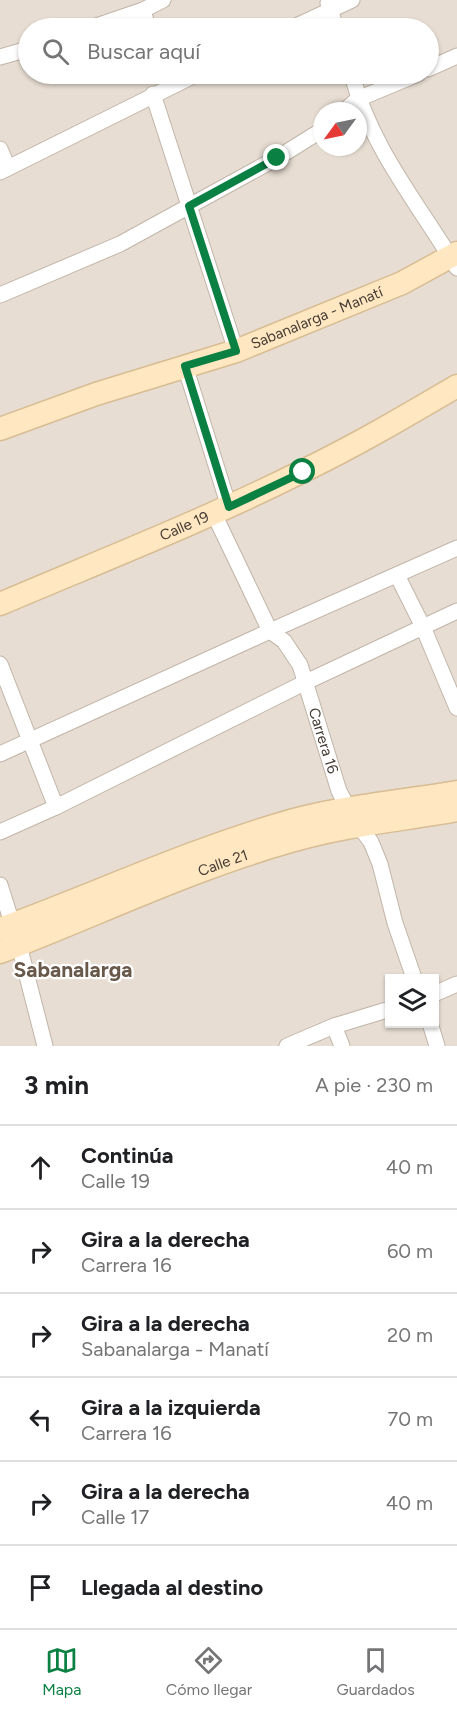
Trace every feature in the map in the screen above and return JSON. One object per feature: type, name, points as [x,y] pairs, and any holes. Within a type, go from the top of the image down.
[{"type":"street","points":[[119,18],[163,0]]},
{"type":"street","points":[[308,18],[329,5],[352,0]]},
{"type":"street","points":[[142,10],[145,18]]},
{"type":"street","points":[[0,57],[18,52]]},
{"type":"street","points":[[439,65],[457,57]]},
{"type":"street","points":[[0,149],[4,170],[153,94],[162,84]]},
{"type":"street","points":[[354,84],[358,99],[384,153],[455,259]]},
{"type":"street","points":[[355,102],[394,84]]},
{"type":"street","points":[[153,94],[236,351]]},
{"type":"street","points":[[0,295],[120,244],[277,158],[313,136]]},
{"type":"street","name":"Sabanalarga - Manatí","points":[[0,429],[96,394],[236,351],[455,259]]},
{"type":"street","name":"Carrera 16","points":[[185,366],[221,510],[270,630],[293,652],[306,682],[339,791],[353,818],[371,842],[380,864],[395,923],[413,974]]},
{"type":"street","name":"Calle 19","points":[[0,604],[221,510],[376,434],[457,386]]},
{"type":"street","points":[[0,754],[270,630],[457,548]]},
{"type":"street","points":[[397,575],[423,627],[457,708]]},
{"type":"street","points":[[0,832],[56,807],[306,682],[457,611]]},
{"type":"street","points":[[0,664],[56,807]]},
{"type":"street","name":"Calle 21","points":[[353,818],[457,792]]},
{"type":"street","name":"Calle 21","points":[[8,938],[156,878],[213,845],[280,824],[457,810]]},
{"type":"street","points":[[0,885],[8,938],[45,1046]]},
{"type":"street","points":[[439,992],[457,984]]},
{"type":"street","points":[[287,1046],[334,1026],[385,1011]]},
{"type":"street","points":[[334,1026],[342,1046]]},
{"type":"street","points":[[432,1028],[437,1046]]},
{"type":"shaded area","points":[[0,0],[457,0],[457,1046],[0,1046]]},
{"type":"district","name":"Sabanalarga","points":[[73,969]]},
{"type":"route","points":[[277,158],[189,206],[236,351],[185,366],[229,507],[303,472]]}]
